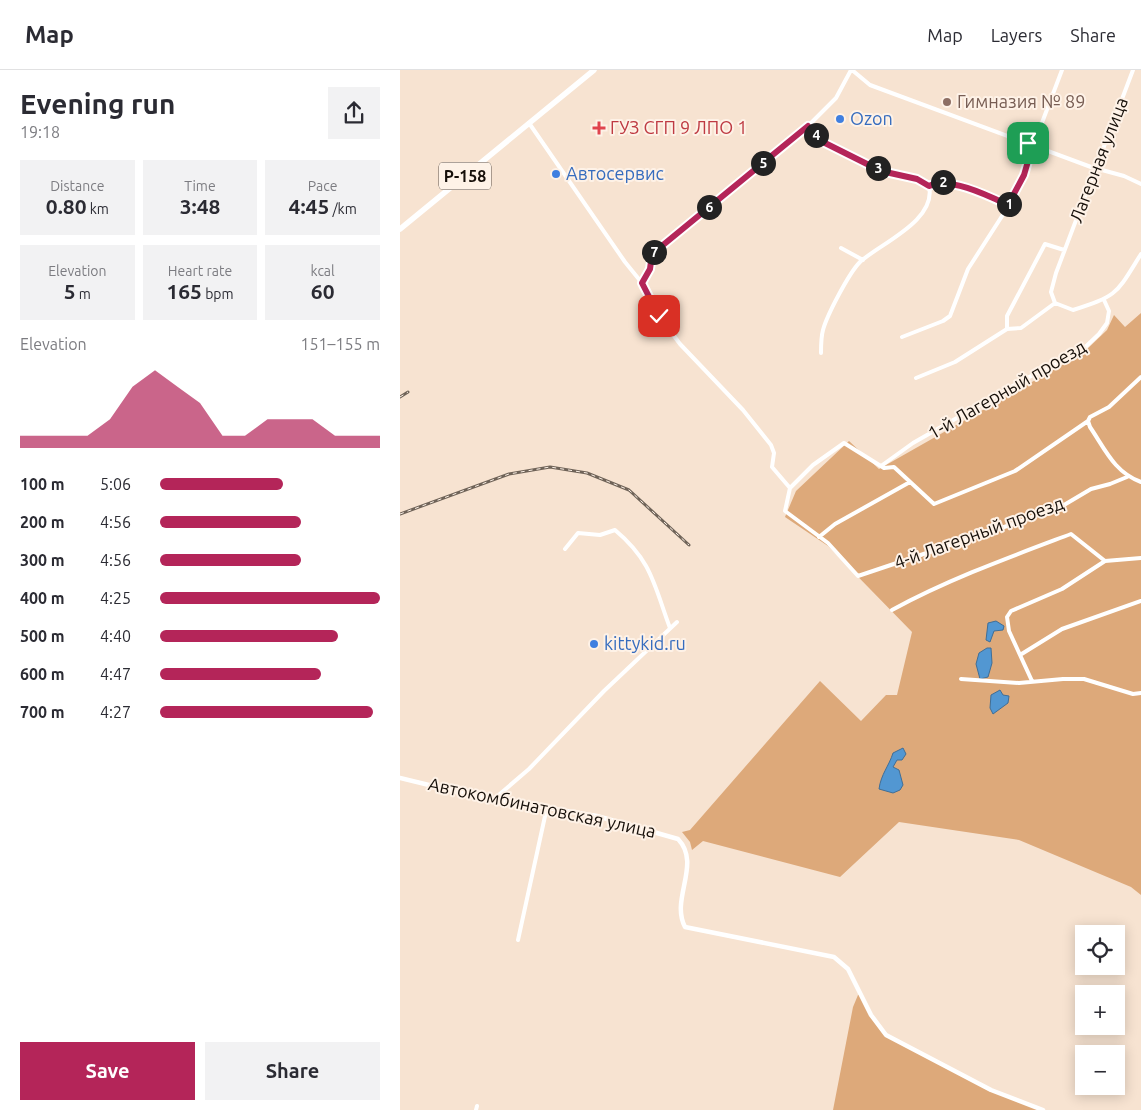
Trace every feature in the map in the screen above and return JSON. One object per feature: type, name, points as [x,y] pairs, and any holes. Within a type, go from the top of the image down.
[{"type":"main road","name":"Р-158","points":[[400,229],[594,70]]},
{"type":"street","points":[[642,283],[650,269],[652,254],[808,126],[836,98],[852,70],[870,85],[1096,168],[1124,176],[1141,184]]},
{"type":"street","points":[[902,337],[943,321],[950,316],[968,270],[1024,175],[1033,144],[1062,70]]},
{"type":"street","name":"Лагерная улица","points":[[1055,303],[1052,285],[1133,70]]},
{"type":"street","points":[[529,123],[619,254],[642,283],[659,316],[680,344],[744,410],[771,445],[774,453],[772,467],[790,488]]},
{"type":"street","points":[[808,126],[823,142],[881,171],[917,179],[929,186]]},
{"type":"street","points":[[929,186],[940,182],[951,183],[1008,205]]},
{"type":"street","points":[[821,353],[822,335],[826,322],[850,274],[863,260],[899,235],[916,220],[929,199],[929,186]]},
{"type":"street","points":[[1007,329],[1007,316],[1044,244],[1064,250]]},
{"type":"street","points":[[841,248],[863,260]]},
{"type":"street","points":[[916,378],[955,362],[1007,329],[1021,328],[1055,303],[1072,310],[1104,300],[1118,290],[1141,254]]},
{"type":"street","name":"1-й Лагерный проезд","points":[[881,466],[913,443],[1027,378],[1079,353],[1108,323],[1109,311],[1104,300]]},
{"type":"street","points":[[910,482],[840,521],[820,537],[786,511],[790,488],[813,466],[844,443],[881,466],[894,467],[934,504],[942,502],[1015,471],[1109,406],[1141,377]]},
{"type":"street","points":[[1089,419],[1090,427],[1115,465],[1127,476],[1141,482]]},
{"type":"street","name":"4-й Лагерный проезд","points":[[820,537],[828,543],[858,576],[1013,524],[1064,505],[1091,489],[1110,484],[1127,476]]},
{"type":"street","points":[[565,550],[578,533],[600,535],[615,530],[645,561],[654,580],[670,628]]},
{"type":"street","points":[[892,610],[924,592],[995,562],[1071,534],[1105,561]]},
{"type":"street","points":[[1032,681],[1009,630],[1007,617],[1010,611],[1062,590],[1105,561],[1141,558]]},
{"type":"street","points":[[1020,655],[1062,628],[1141,602]]},
{"type":"street","points":[[494,799],[529,769],[604,691],[677,622]]},
{"type":"street","points":[[961,679],[1019,683],[1084,679],[1133,694],[1141,693]]},
{"type":"street","name":"Автокомбинатовская улица","points":[[400,778],[474,796],[547,806],[597,816],[678,839],[684,845],[687,856],[680,910],[685,927],[834,957],[848,969],[871,1015],[886,1035],[991,1090],[1044,1110]]},
{"type":"street","points":[[518,940],[547,806]]},
{"type":"shaded area","points":[[1141,313],[1141,895],[1131,887],[1019,840],[899,822],[840,877],[703,841],[692,850],[690,842],[682,832],[690,830],[820,681],[861,721],[886,695],[897,695],[912,632],[828,546],[785,517],[796,491],[849,441],[879,469],[1083,353],[1107,330],[1114,315],[1125,327]]},
{"type":"shaded area","points":[[861,993],[871,1015],[886,1035],[991,1090],[1043,1110],[833,1110],[853,1007],[858,995]]},
{"type":"water","points":[[996,621],[1004,626],[1003,630],[994,631],[990,642],[986,640],[988,623]]},
{"type":"water","points":[[987,648],[991,648],[992,663],[988,677],[980,679],[976,664],[979,653]]},
{"type":"water","points":[[1000,690],[1003,695],[1009,696],[1008,703],[993,714],[990,708],[991,695]]},
{"type":"water","points":[[903,748],[906,754],[902,760],[897,760],[893,767],[899,770],[903,785],[900,790],[893,793],[879,789],[881,779],[893,753]]},
{"type":"railway","points":[[400,397],[408,392]]},
{"type":"railway","points":[[400,514],[509,474],[550,467],[587,473],[629,490],[689,545]]},
{"type":"place","name":"Гимназия № 89","points":[[947,102]]},
{"type":"place","name":"Ozon","points":[[840,119]]},
{"type":"place","name":"ГУЗ СГП 9 ЛПО 1","points":[[599,128]]},
{"type":"place","name":"Автосервис","points":[[556,174]]},
{"type":"place","name":"kittykid.ru","points":[[594,644]]},
{"type":"route","points":[[659,316],[642,283],[650,269],[652,254],[808,126],[812,133],[823,142],[881,171],[917,179],[929,186],[940,182],[951,183],[1008,205],[1013,199],[1024,175],[1033,144],[1028,143]]}]
